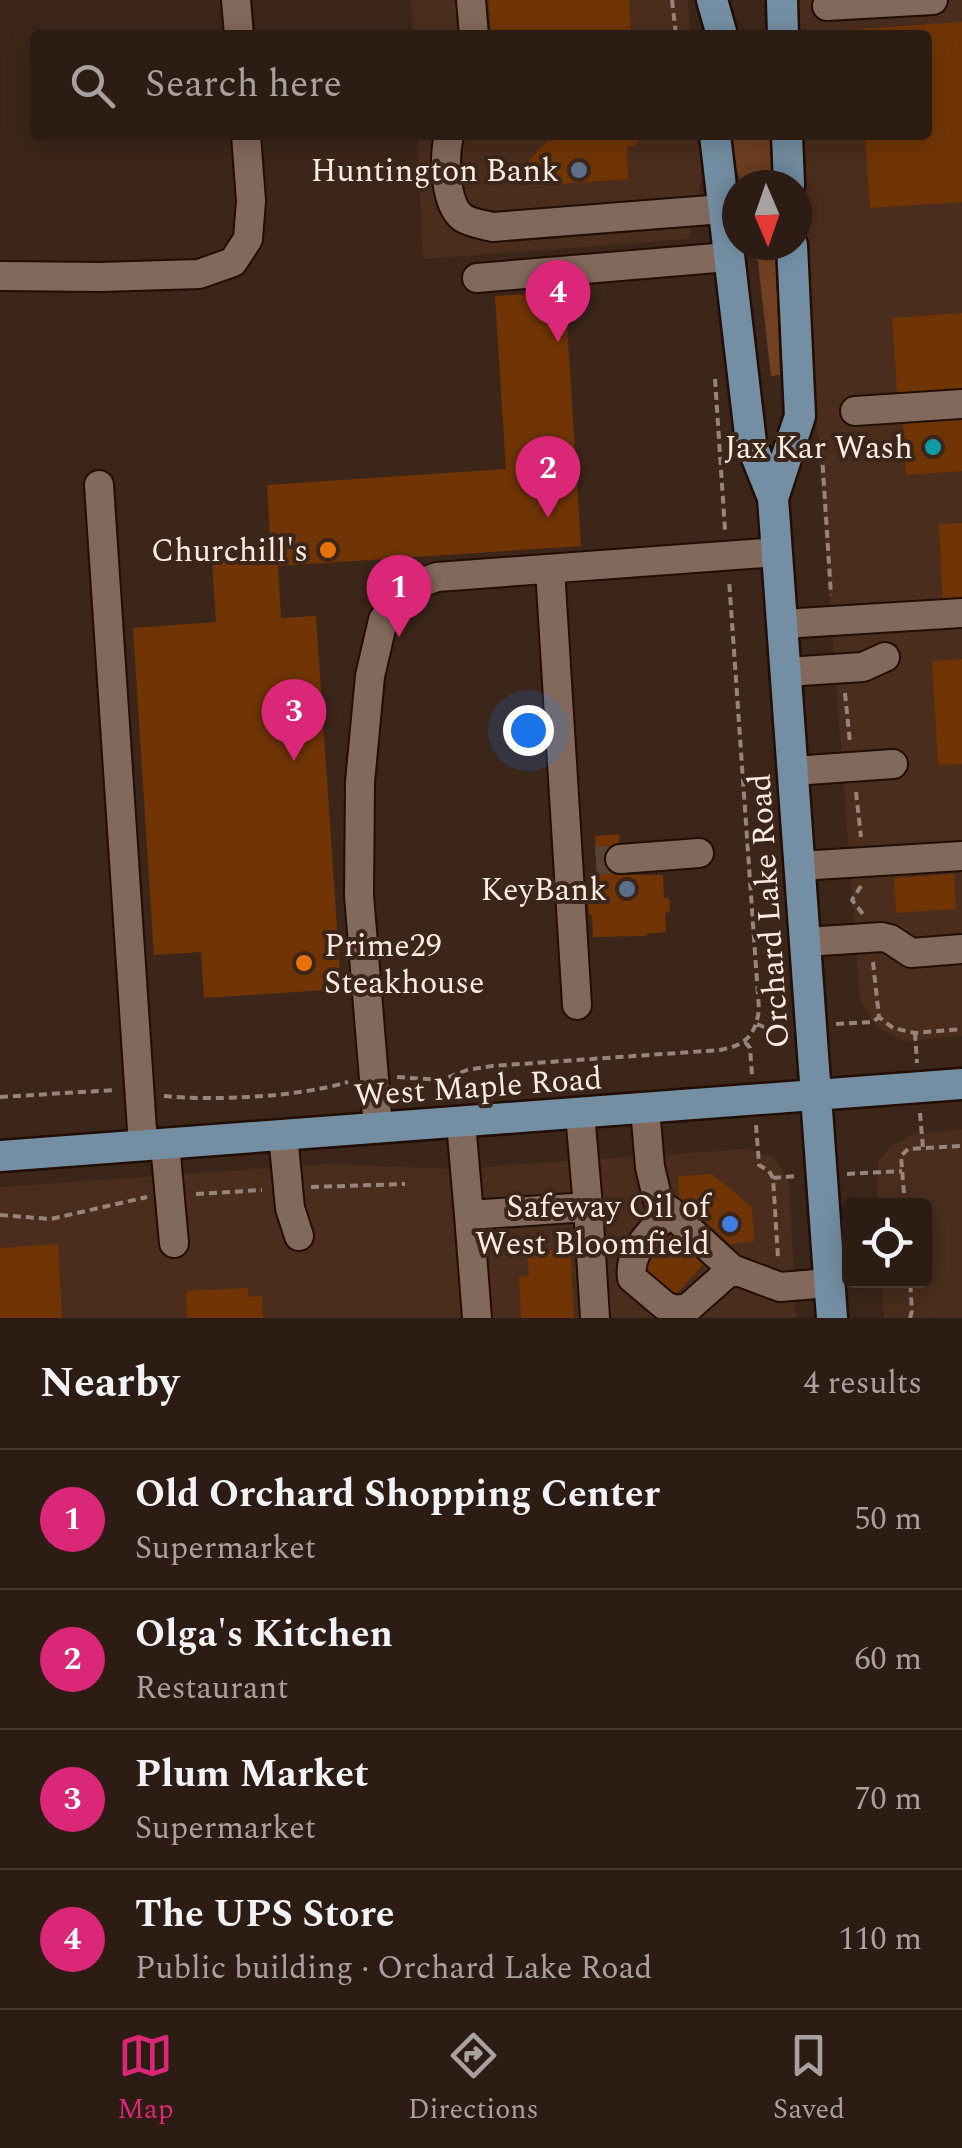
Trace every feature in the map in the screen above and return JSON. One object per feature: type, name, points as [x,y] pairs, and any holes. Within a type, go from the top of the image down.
[{"type":"main road","points":[[704,0],[706,30]]},
{"type":"main road","points":[[712,0],[721,30]]},
{"type":"main road","name":"Orchard Lake Road","points":[[716,140],[722,200]]},
{"type":"main road","points":[[787,140],[788,170]]},
{"type":"main road","name":"Orchard Lake Road","points":[[728,260],[751,443],[774,498],[832,1318]]},
{"type":"main road","name":"Orchard Lake Road","points":[[774,498],[800,416],[793,260]]},
{"type":"main road","points":[[738,341],[768,420],[788,422],[800,416]]},
{"type":"main road","name":"West Maple Road","points":[[0,1156],[962,1084]]},
{"type":"street","points":[[236,0],[239,30]]},
{"type":"street","points":[[470,0],[473,30]]},
{"type":"street","points":[[827,6],[932,0]]},
{"type":"street","points":[[0,276],[199,274],[233,262],[248,239],[251,201],[246,140]]},
{"type":"street","points":[[448,142],[450,203],[464,219],[494,228],[722,209]]},
{"type":"street","points":[[477,278],[722,258]]},
{"type":"street","points":[[855,412],[962,404]]},
{"type":"street","points":[[100,485],[154,1145],[169,1194],[174,1242]]},
{"type":"street","points":[[378,1128],[358,895],[360,782],[370,676],[382,620],[404,589],[437,577],[777,552]]},
{"type":"street","points":[[550,569],[595,861],[577,1005]]},
{"type":"street","points":[[782,624],[962,612]]},
{"type":"street","points":[[786,672],[863,667],[885,657]]},
{"type":"street","points":[[793,771],[893,764]]},
{"type":"street","points":[[595,861],[699,854]]},
{"type":"street","points":[[800,866],[962,856]]},
{"type":"street","points":[[805,942],[882,937],[911,952],[962,949]]},
{"type":"street","points":[[645,1108],[650,1167],[658,1201],[732,1269],[780,1287],[829,1283]]},
{"type":"street","points":[[580,1114],[596,1318]]},
{"type":"street","points":[[460,1123],[477,1318]]},
{"type":"street","points":[[283,1135],[290,1208],[299,1236]]},
{"type":"street","points":[[470,1216],[588,1208]]},
{"type":"street","points":[[670,1212],[635,1252],[630,1266],[632,1278],[674,1310],[688,1308],[732,1269]]},
{"type":"path","points":[[672,0],[675,30]]},
{"type":"path","points":[[873,1022],[879,1018]]},
{"type":"path","points":[[757,1024],[764,1027]]},
{"type":"path","points":[[916,1042],[915,1033],[962,1029]]},
{"type":"path","points":[[745,1042],[750,1048]]},
{"type":"path","points":[[922,1133],[922,1148]]},
{"type":"path","points":[[904,1198],[902,1156],[908,1149],[962,1146]]},
{"type":"path","points":[[760,1165],[776,1177],[780,1287]]},
{"type":"path","points":[[879,1172],[902,1171]]},
{"type":"path","points":[[0,1215],[50,1219],[154,1195],[405,1184]]},
{"type":"path","points":[[910,1318],[911,1288]]},
{"type":"shaded area","points":[[411,0],[688,0],[690,30],[413,30]]},
{"type":"shaded area","points":[[797,0],[962,0],[962,1036],[904,1041],[876,1027],[860,999],[806,286],[805,260],[812,260],[812,170],[802,170],[801,140],[932,140],[932,30],[798,30]]},
{"type":"shaded area","points":[[417,140],[698,140],[702,177],[689,239],[423,259]]},
{"type":"shaded area","points":[[732,140],[770,140],[771,170],[737,170]]},
{"type":"shaded area","points":[[758,260],[776,260],[780,375],[771,376]]},
{"type":"shaded area","points":[[962,1129],[962,1318],[884,1318],[882,1288],[932,1288],[932,1198],[877,1198],[878,1162],[891,1146],[912,1135]]},
{"type":"shaded area","points":[[745,1149],[774,1157],[789,1182],[796,1318],[0,1318],[0,1187],[326,1164],[454,1169]]},
{"type":"building","points":[[489,0],[629,0],[631,30],[491,30]]},
{"type":"building","points":[[962,22],[962,202],[870,208],[865,140],[932,140],[932,30],[858,29]]},
{"type":"building","name":"Huntington Bank","points":[[638,140],[638,145],[627,146],[628,179],[531,186],[528,161],[547,141]]},
{"type":"building","points":[[565,292],[581,546],[278,566],[281,618],[316,616],[341,989],[204,998],[201,952],[154,955],[133,628],[216,622],[212,559],[271,555],[267,485],[506,469],[495,296]]},
{"type":"building","points":[[962,313],[962,398],[898,403],[892,318]]},
{"type":"building","name":"Jax Kar Wash","points":[[962,419],[962,471],[906,475],[903,423]]},
{"type":"building","points":[[962,523],[962,608],[943,609],[939,524]]},
{"type":"building","points":[[962,659],[962,764],[938,765],[932,661]]},
{"type":"building","name":"KeyBank","points":[[619,834],[621,875],[663,875],[664,898],[669,898],[670,912],[665,913],[666,932],[593,937],[588,902],[590,880],[597,879],[595,836]]},
{"type":"building","points":[[954,874],[956,909],[896,913],[894,878]]},
{"type":"building","name":"Safeway Oil of West Bloomfield","points":[[712,1174],[752,1207],[754,1241],[730,1244],[679,1197],[678,1176]]},
{"type":"building","points":[[672,1227],[708,1259],[673,1298],[637,1266]]},
{"type":"building","points":[[58,1244],[62,1318],[0,1318],[0,1248]]},
{"type":"building","points":[[570,1249],[574,1318],[521,1318],[519,1277],[529,1276],[527,1251]]},
{"type":"building","points":[[248,1288],[248,1297],[262,1296],[263,1318],[187,1318],[186,1291]]},
{"type":"tunnel","points":[[596,861],[620,859]]},
{"type":"place","name":"Huntington Bank","points":[[579,170]]},
{"type":"place","name":"The UPS Store","points":[[558,342]]},
{"type":"place","name":"Jax Kar Wash","points":[[933,447]]},
{"type":"place","name":"Olga's Kitchen","points":[[548,518]]},
{"type":"place","name":"Churchill's","points":[[328,550]]},
{"type":"place","name":"Old Orchard Shopping Center","points":[[399,637]]},
{"type":"place","name":"Plum Market","points":[[294,761]]},
{"type":"place","name":"KeyBank","points":[[627,889]]},
{"type":"place","name":"Prime29 Steakhouse","points":[[304,963]]},
{"type":"place","name":"Safeway Oil of West Bloomfield","points":[[730,1224]]}]
